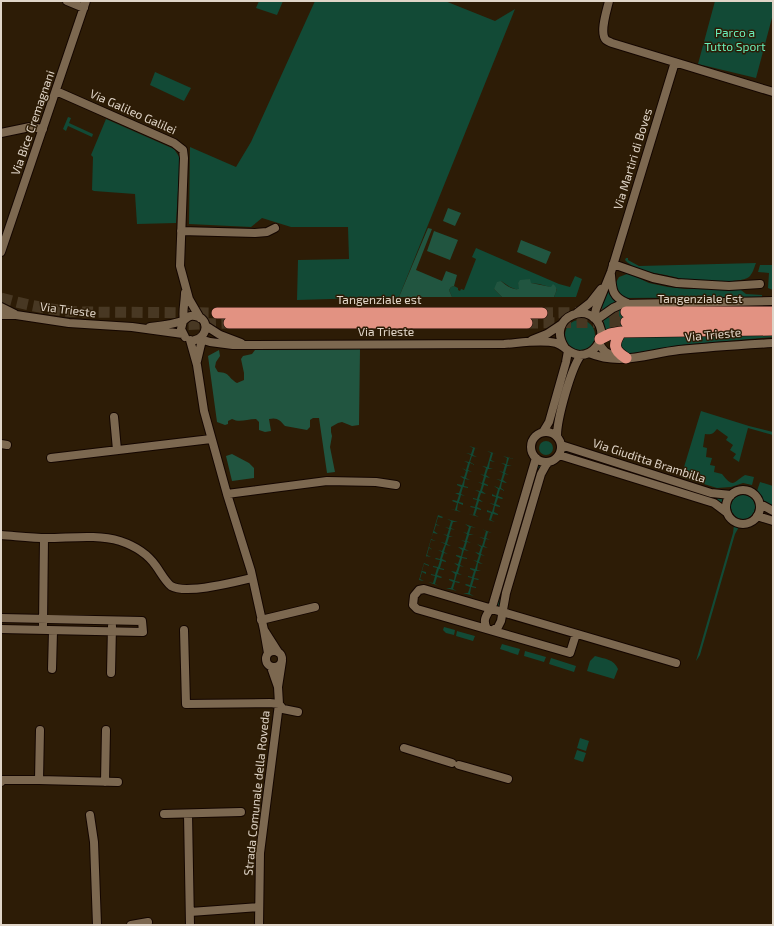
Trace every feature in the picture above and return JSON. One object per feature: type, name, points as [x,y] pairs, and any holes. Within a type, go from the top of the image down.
[{"type":"highway","name":"Tangenziale Est","points":[[625,317],[773,312]]},
{"type":"highway","name":"Tangenziale est","points":[[217,313],[542,313]]},
{"type":"highway","name":"Tangenziale Est","points":[[625,317],[773,322]]},
{"type":"highway","points":[[625,317],[773,330]]},
{"type":"highway","points":[[600,341],[610,334],[625,317]]},
{"type":"highway","points":[[625,317],[615,347],[618,353],[629,358]]},
{"type":"highway","name":"Tangenziale est","points":[[229,323],[527,322]]},
{"type":"street","points":[[67,1],[85,4]]},
{"type":"street","points":[[609,1],[603,27],[603,35],[606,40],[773,92]]},
{"type":"street","name":"Via Bice Cremagnani","points":[[1,252],[85,4]]},
{"type":"street","name":"Via Martiri di Boves","points":[[595,319],[611,272],[675,62]]},
{"type":"street","name":"Via Galileo Galilei","points":[[56,91],[174,143],[184,152],[180,266],[184,287],[185,305],[182,314],[184,320]]},
{"type":"street","points":[[1,133],[30,127],[43,129]]},
{"type":"street","points":[[181,231],[255,233],[267,232],[275,228]]},
{"type":"street","points":[[613,264],[654,278],[678,283],[729,286],[760,284]]},
{"type":"street","name":"Via Martiri di Boves","points":[[611,272],[614,294],[620,300],[625,317]]},
{"type":"street","name":"Via Martiri di Boves","points":[[577,313],[590,303],[606,284]]},
{"type":"street","name":"Via Galileo Galilei","points":[[184,287],[200,318]]},
{"type":"street","points":[[595,319],[618,305],[625,317],[773,301]]},
{"type":"street","name":"Via Trieste","points":[[1,307],[16,315]]},
{"type":"street","points":[[490,630],[500,625],[506,593],[541,474],[546,465],[559,455],[561,445],[557,436],[558,422],[574,367],[585,354],[593,350],[600,341],[600,328],[595,319],[583,313],[577,313]]},
{"type":"street","name":"Via Trieste","points":[[528,342],[547,334],[562,324],[566,319],[577,313]]},
{"type":"street","name":"Via Trieste","points":[[1,315],[16,315],[69,323],[141,328],[183,334]]},
{"type":"street","name":"Via Trieste","points":[[141,328],[184,320],[189,316],[193,316],[200,318],[206,326],[220,335],[245,344]]},
{"type":"street","points":[[184,320],[181,326],[183,334],[190,340],[197,365]]},
{"type":"street","points":[[543,432],[548,422],[566,362],[566,349],[561,342],[560,336],[562,324]]},
{"type":"street","points":[[197,365],[201,344],[200,339],[204,334],[206,326]]},
{"type":"street","name":"Via Trieste","points":[[190,340],[200,339],[222,344],[504,344],[554,342],[572,353],[621,360],[717,346],[773,342]]},
{"type":"street","name":"Via Trieste","points":[[600,341],[601,348],[608,354],[629,358]]},
{"type":"street","name":"Strada Comunale della Roveda","points":[[197,365],[204,411],[211,439],[252,578],[268,653],[266,661],[271,667],[278,687]]},
{"type":"street","points":[[114,417],[117,450]]},
{"type":"street","points":[[549,462],[540,461],[536,458],[531,450],[532,440],[534,436],[543,432],[553,433],[557,436]]},
{"type":"street","points":[[51,458],[211,439]]},
{"type":"street","name":"Via Giuditta Brambilla","points":[[561,445],[711,493],[731,495],[740,490],[748,491],[754,495],[760,504],[773,511]]},
{"type":"street","name":"Via Giuditta Brambilla","points":[[559,455],[714,503],[726,512],[731,520],[741,524],[751,522],[757,516]]},
{"type":"street","points":[[490,630],[484,621],[485,617],[491,609],[536,458]]},
{"type":"street","points":[[226,494],[327,481],[376,482],[396,485]]},
{"type":"street","points":[[726,512],[726,502],[731,495]]},
{"type":"street","points":[[760,504],[760,510],[757,516],[773,521]]},
{"type":"street","points":[[1,535],[44,538],[97,538],[118,541],[140,549],[172,586],[181,588],[193,590],[252,578]]},
{"type":"street","points":[[43,630],[44,538]]},
{"type":"street","points":[[576,634],[570,653],[417,609],[413,605],[413,599],[419,590],[424,589],[676,663]]},
{"type":"street","points":[[261,620],[315,607]]},
{"type":"street","points":[[1,618],[142,621],[143,632],[1,629]]},
{"type":"street","points":[[111,673],[112,621]]},
{"type":"street","points":[[184,630],[186,704],[279,704],[283,709],[298,712]]},
{"type":"street","name":"Strada Comunale della Roveda","points":[[259,925],[260,853],[279,704],[278,687],[282,661],[281,655],[264,630]]},
{"type":"street","points":[[52,669],[53,631]]},
{"type":"street","points":[[268,653],[273,650],[278,652]]},
{"type":"street","points":[[271,667],[277,666],[282,661]]},
{"type":"street","points":[[39,780],[40,730]]},
{"type":"street","points":[[105,782],[106,730]]},
{"type":"street","points":[[404,748],[508,779]]},
{"type":"street","points":[[1,781],[39,780],[118,782]]},
{"type":"street","points":[[164,814],[241,812]]},
{"type":"street","points":[[188,814],[190,925]]},
{"type":"street","points":[[90,815],[94,842],[97,925]]},
{"type":"street","points":[[190,912],[259,907]]},
{"type":"street","points":[[131,925],[148,922]]},
{"type":"green space","points":[[259,1],[283,1],[277,15],[256,8]]},
{"type":"green space","points":[[315,1],[445,1],[495,21],[515,9],[399,297],[297,300],[298,260],[349,259],[348,227],[291,227],[262,218],[251,227],[189,224],[190,147],[236,167],[251,142]]},
{"type":"green space","name":"Parco a Tutto Sport","points":[[715,1],[773,1],[773,14],[756,78],[698,64]]},
{"type":"green space","points":[[155,72],[191,88],[184,101],[150,85]]},
{"type":"green space","points":[[68,117],[71,118],[69,123],[93,134],[92,137],[68,126],[66,131],[63,129]]},
{"type":"green space","points":[[106,119],[174,149],[180,158],[176,223],[137,224],[135,194],[92,190],[93,157],[91,155]]},
{"type":"green space","points":[[448,208],[461,213],[455,226],[443,221]]},
{"type":"green space","points":[[428,228],[432,229],[416,270],[442,281],[446,271],[457,275],[454,286],[449,290],[452,297],[399,297]]},
{"type":"green space","points":[[434,231],[458,240],[450,260],[427,251]]},
{"type":"green space","points":[[521,240],[551,252],[546,264],[517,252]]},
{"type":"green space","points":[[476,248],[559,284],[570,287],[575,276],[582,279],[576,297],[554,297],[557,289],[530,283],[530,279],[518,283],[520,289],[510,287],[501,281],[494,289],[502,297],[452,297],[449,290],[451,287],[454,286],[460,291],[461,289],[464,290],[476,259],[472,257]]},
{"type":"green space","points":[[626,258],[639,266],[756,263],[749,277],[744,279],[737,281],[708,281],[684,280],[645,271],[630,265],[625,260]]},
{"type":"green space","points":[[760,265],[773,265],[773,290],[768,288],[769,273],[758,272]]},
{"type":"green space","points":[[627,274],[649,283],[668,287],[687,289],[735,288],[746,294],[762,295],[762,297],[624,298],[617,293],[615,284],[619,277]]},
{"type":"green space","points":[[530,279],[531,283],[551,287],[553,284],[556,289],[554,297],[502,297],[494,289],[497,282],[501,281],[507,286],[519,289],[518,283],[520,280]]},
{"type":"green space","points":[[609,290],[616,301],[598,314]]},
{"type":"green space","points":[[624,306],[624,326],[615,327],[605,331],[601,321],[618,308]]},
{"type":"green space","points":[[580,320],[591,324],[595,335],[591,346],[580,350],[569,346],[565,335],[569,324]]},
{"type":"green space","points":[[773,333],[773,337],[682,345],[628,354],[625,354],[618,341],[622,336]]},
{"type":"green space","points":[[360,349],[359,425],[352,426],[342,422],[331,427],[332,436],[330,447],[335,472],[327,473],[319,418],[313,418],[310,420],[310,427],[307,430],[285,426],[282,422],[274,418],[269,419],[271,431],[265,432],[259,430],[259,422],[256,419],[240,421],[232,419],[225,425],[217,422],[208,356],[219,350],[220,356],[215,367],[218,372],[227,374],[237,383],[244,380],[241,359],[243,356],[252,354],[255,350]]},
{"type":"green space","points":[[701,411],[773,432],[773,435],[748,428],[739,462],[733,458],[736,454],[730,450],[733,445],[726,440],[728,437],[717,429],[712,434],[705,434],[703,447],[707,448],[706,457],[712,458],[710,465],[715,466],[714,472],[722,474],[731,483],[736,482],[745,475],[754,477],[752,485],[743,483],[731,487],[717,488],[681,477]]},
{"type":"green space","points":[[543,441],[549,441],[553,445],[553,451],[549,455],[543,455],[539,451],[539,445]]},
{"type":"green space","points":[[469,446],[479,449],[475,448],[473,455],[477,457],[472,456],[470,462],[475,465],[470,463],[468,470],[472,472],[468,471],[466,478],[470,480],[465,479],[464,486],[468,488],[463,487],[461,494],[465,496],[461,495],[459,502],[463,503],[463,505],[458,503],[457,510],[461,512],[450,509],[455,510],[457,503],[452,501],[457,501],[459,495],[455,493],[459,493],[461,487],[457,484],[462,485],[464,479],[460,476],[464,477],[466,471],[462,468],[466,470],[468,463],[464,461],[469,462],[471,455],[466,453],[471,454],[473,448]]},
{"type":"green space","points":[[565,450],[570,453],[717,498],[724,498],[722,503],[564,454]]},
{"type":"green space","points":[[487,451],[497,454],[493,453],[491,460],[495,462],[490,461],[489,468],[493,469],[488,469],[486,475],[490,478],[486,477],[484,483],[488,486],[484,485],[482,491],[486,494],[481,493],[479,499],[483,502],[479,501],[477,507],[481,510],[477,509],[475,515],[479,517],[468,514],[473,515],[475,508],[470,507],[475,507],[477,500],[473,498],[477,499],[479,492],[475,490],[480,491],[482,484],[478,482],[482,483],[484,476],[480,474],[484,475],[486,468],[482,466],[487,467],[491,453]]},
{"type":"green space","points":[[232,454],[249,463],[254,468],[254,478],[232,481],[226,456]]},
{"type":"green space","points":[[503,456],[514,459],[509,458],[507,465],[512,466],[507,466],[505,473],[509,475],[505,474],[503,480],[507,483],[502,482],[501,488],[505,491],[500,489],[498,496],[503,498],[498,498],[496,504],[500,507],[495,506],[494,512],[498,515],[493,514],[491,520],[495,522],[485,519],[489,520],[491,513],[487,512],[487,510],[492,512],[494,505],[489,503],[494,504],[496,497],[492,496],[492,494],[496,496],[498,489],[494,486],[499,488],[501,481],[496,479],[501,480],[503,473],[499,471],[503,472],[505,465],[501,463],[506,464],[507,458]]},
{"type":"green space","points":[[537,464],[541,465],[499,607],[496,606]]},
{"type":"green space","points":[[760,482],[773,486],[773,506],[763,500],[757,491]]},
{"type":"green space","points":[[743,495],[748,496],[754,502],[754,512],[748,518],[743,519],[738,518],[732,512],[731,507],[732,502],[738,496]]},
{"type":"green space","points":[[438,515],[443,517],[438,517],[436,524],[440,526],[436,525],[434,531],[438,534],[433,533],[431,539],[436,541],[431,540],[429,547],[433,550],[429,548],[427,555],[431,557],[426,556]]},
{"type":"green space","points":[[447,519],[458,522],[453,522],[451,528],[455,530],[451,529],[449,536],[453,537],[449,537],[447,544],[451,546],[446,545],[444,552],[448,554],[444,553],[442,559],[446,562],[442,561],[440,568],[444,570],[439,569],[437,575],[442,577],[437,577],[435,584],[439,586],[428,582],[433,583],[435,576],[431,574],[435,575],[437,568],[433,566],[438,567],[440,560],[435,559],[440,559],[442,552],[438,550],[442,551],[445,544],[440,542],[445,543],[447,536],[443,534],[447,535],[449,529],[445,527],[449,528],[451,521]]},
{"type":"green space","points":[[465,524],[476,528],[471,527],[469,534],[474,535],[469,535],[467,541],[471,543],[467,542],[465,549],[469,551],[464,550],[462,557],[467,559],[462,558],[460,565],[464,567],[460,566],[458,573],[462,575],[457,574],[455,581],[460,582],[455,582],[453,589],[457,591],[446,588],[451,588],[453,582],[449,579],[454,580],[455,574],[451,571],[456,572],[458,566],[454,563],[458,564],[460,558],[456,555],[461,556],[462,550],[458,547],[463,548],[465,542],[461,540],[465,541],[467,534],[463,532],[467,533],[469,527]]},
{"type":"green space","points":[[734,525],[739,527],[735,534],[700,655],[696,661],[733,533]]},
{"type":"green space","points":[[482,529],[492,533],[488,532],[486,538],[490,540],[486,539],[484,546],[488,548],[483,547],[481,554],[485,556],[481,555],[479,562],[483,564],[478,563],[477,570],[481,571],[476,571],[474,578],[479,579],[474,579],[472,586],[476,588],[471,587],[470,594],[474,596],[463,593],[468,593],[470,587],[465,585],[470,585],[472,578],[468,576],[472,577],[474,571],[470,568],[475,569],[477,562],[473,560],[477,561],[479,555],[475,552],[479,553],[481,547],[477,544],[482,546],[484,539],[479,537],[484,538],[486,531]]},
{"type":"green space","points":[[425,558],[424,563],[429,566],[424,564],[422,571],[426,572],[426,574],[422,572],[420,579],[424,581],[419,580]]},
{"type":"green space","points":[[444,627],[455,630],[454,635],[446,633],[443,630]]},
{"type":"green space","points":[[457,631],[475,636],[473,641],[456,636]]},
{"type":"green space","points":[[502,644],[520,649],[518,655],[500,649]]},
{"type":"green space","points":[[525,651],[546,657],[544,662],[524,656]]},
{"type":"green space","points":[[595,656],[614,663],[618,669],[614,679],[587,671],[590,661]]},
{"type":"green space","points":[[551,658],[576,666],[574,672],[549,664]]},
{"type":"green space","points":[[580,738],[589,741],[586,751],[577,748]]},
{"type":"green space","points":[[577,750],[586,753],[583,762],[574,759]]},
{"type":"tunnel","points":[[1,298],[41,307],[81,312],[217,313]]},
{"type":"tunnel","points":[[542,313],[626,312]]},
{"type":"tunnel","points":[[527,323],[626,322]]},
{"type":"tunnel","points":[[172,325],[229,323]]}]
